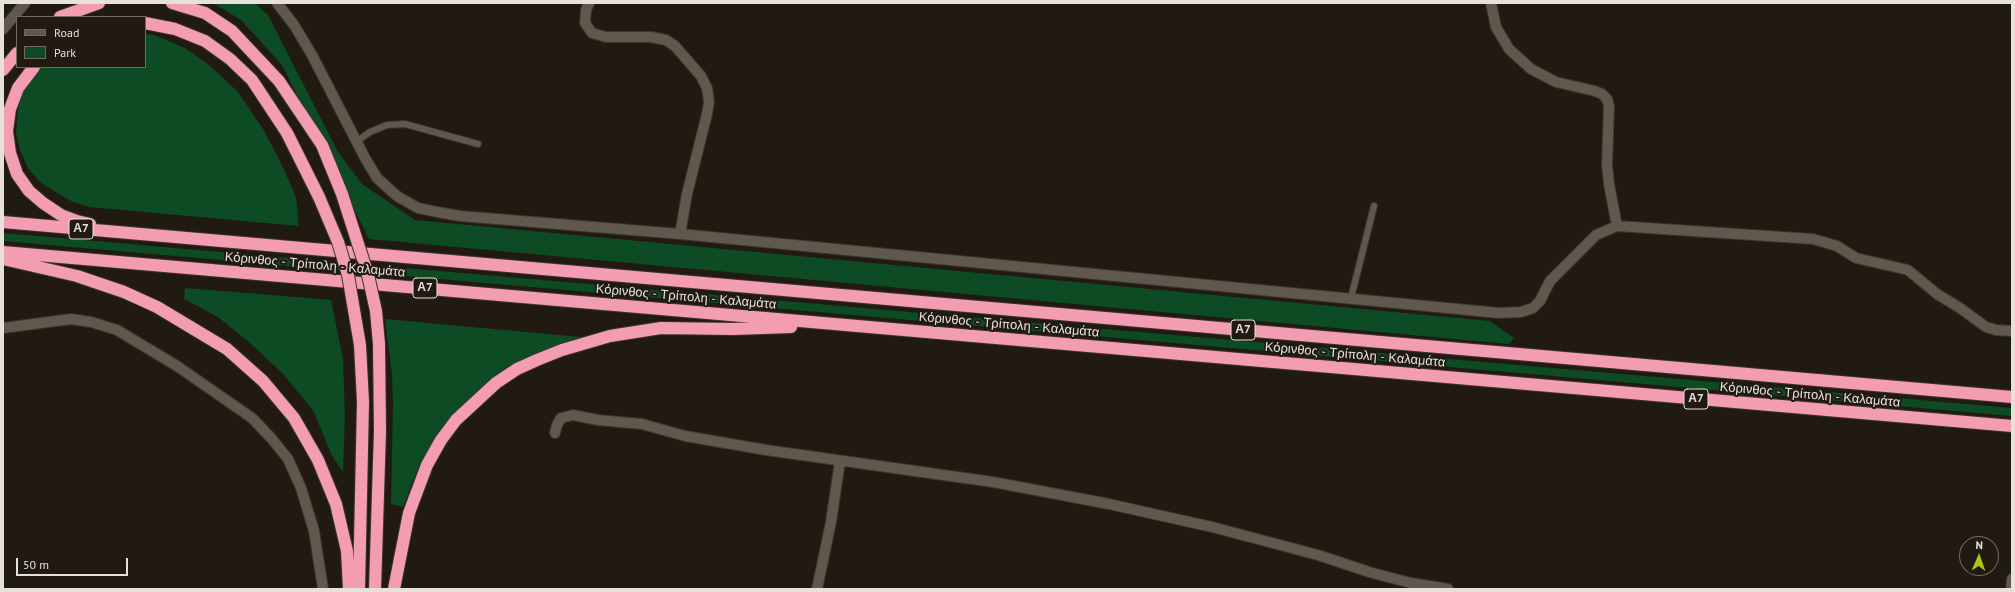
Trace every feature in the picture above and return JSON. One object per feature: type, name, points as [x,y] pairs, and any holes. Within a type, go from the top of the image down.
[{"type":"highway","points":[[63,16],[99,3]]},
{"type":"highway","points":[[172,3],[205,13],[232,31],[279,81],[322,145],[342,194],[368,275],[376,311],[379,344],[380,431],[375,589]]},
{"type":"highway","points":[[146,23],[175,29],[205,41],[230,59],[252,80],[287,133],[319,197],[338,242],[348,275],[360,345],[363,402],[359,589]]},
{"type":"highway","points":[[3,70],[16,54]]},
{"type":"highway","points":[[33,68],[18,88],[10,109],[7,131],[10,153],[17,174],[29,191],[61,215],[77,221],[159,236]]},
{"type":"highway","name":"Κόρινθος - Τρίπολη - Καλαμάτα","points":[[3,222],[2012,397]]},
{"type":"highway","name":"Κόρινθος - Τρίπολη - Καλαμάτα","points":[[3,252],[2012,426]]},
{"type":"highway","points":[[3,259],[77,276],[124,292],[157,307],[227,349],[263,381],[294,418],[318,460],[336,504],[347,551],[349,589]]},
{"type":"highway","points":[[394,589],[409,513],[427,465],[441,440],[456,420],[496,383],[517,369],[562,350],[584,343],[610,336],[661,328],[733,329],[847,325]]},
{"type":"street","points":[[3,29],[25,3]]},
{"type":"street","points":[[277,3],[294,25],[312,54],[356,142],[377,178],[397,196],[418,208],[460,216],[680,234],[1499,313],[1521,312],[1533,308],[1540,301],[1550,281],[1596,235],[1617,226],[1813,239],[1827,242],[1856,258],[1908,270],[1937,294],[1960,308],[1986,327],[1996,330],[2012,331]]},
{"type":"street","points":[[589,3],[586,10],[585,23],[592,33],[606,37],[651,38],[666,40],[675,46],[701,76],[707,88],[707,114],[687,194],[680,234]]},
{"type":"street","points":[[1491,3],[1496,27],[1509,49],[1531,69],[1556,82],[1596,91],[1607,99],[1609,106],[1608,178],[1617,226]]},
{"type":"street","points":[[3,328],[71,318],[117,330],[177,366],[252,418],[288,459],[301,488],[314,531],[323,589]]},
{"type":"street","points":[[555,433],[561,418],[574,415],[598,420],[642,424],[685,436],[840,461],[993,482],[1109,504],[1212,527],[1318,555],[1370,572],[1404,581],[1448,589]]},
{"type":"street","points":[[817,589],[831,522],[840,461]]},
{"type":"street","points":[[2011,589],[2012,579]]},
{"type":"lane","points":[[356,142],[370,132],[387,125],[405,124],[478,144]]},
{"type":"lane","points":[[1350,298],[1374,206]]},
{"type":"green space","points":[[213,3],[255,3],[268,15],[338,152],[362,184],[415,220],[1490,321],[1514,338],[1509,344],[369,239],[282,65],[241,20]]},
{"type":"green space","points":[[146,34],[154,35],[185,48],[208,64],[238,92],[263,129],[280,161],[296,197],[299,226],[89,207],[73,202],[40,182],[28,168],[20,150],[16,133],[18,109],[23,90],[35,68],[146,68]]},
{"type":"green space","points":[[3,233],[2012,408],[2012,416],[3,241]]},
{"type":"green space","points":[[185,288],[331,300],[343,359],[345,416],[343,472],[332,456],[313,410],[283,374],[249,342],[218,317],[184,299]]},
{"type":"green space","points":[[385,319],[591,338],[516,365],[424,459],[412,483],[403,507],[391,504],[393,404],[392,375]]}]
